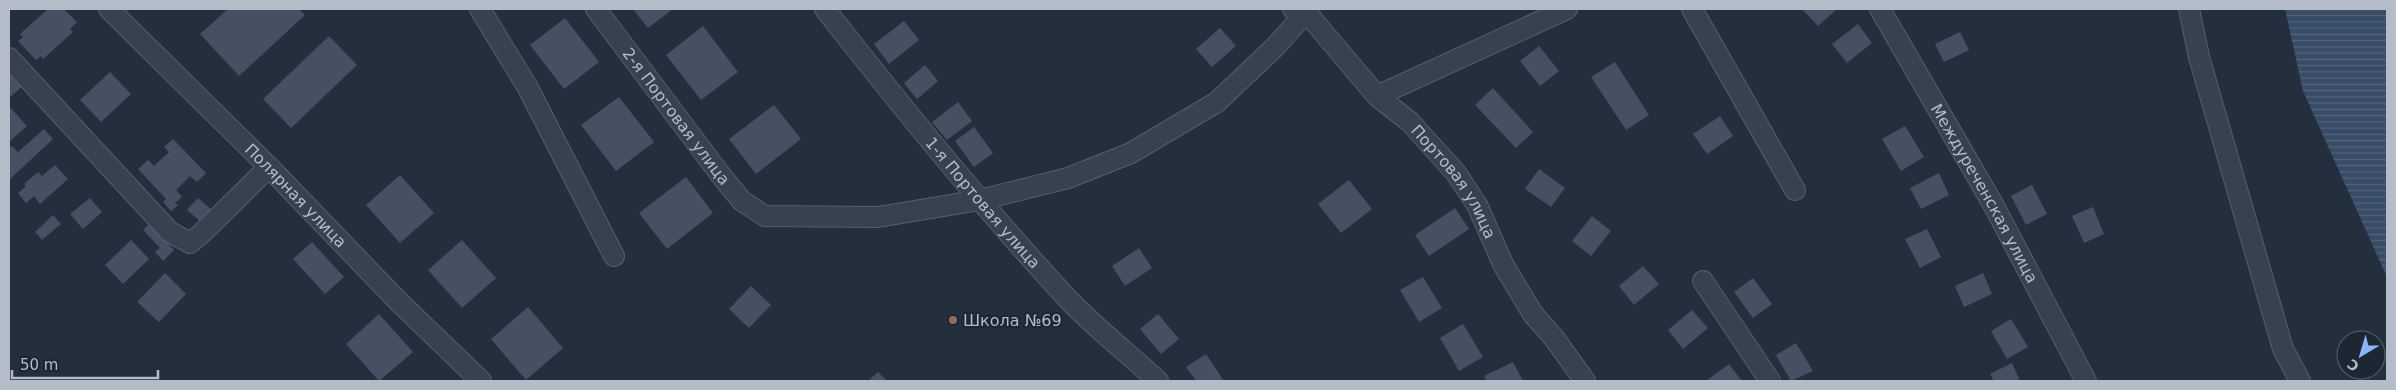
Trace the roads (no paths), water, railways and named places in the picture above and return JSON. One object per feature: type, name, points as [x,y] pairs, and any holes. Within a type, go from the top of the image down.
[{"type":"street","points":[[480,9],[528,88],[614,256]]},
{"type":"street","name":"2-я Портовая улица","points":[[596,9],[723,178],[742,201],[765,216],[878,217],[980,200]]},
{"type":"street","name":"1-я Портовая улица","points":[[825,9],[980,200],[1067,298],[1158,381]]},
{"type":"street","points":[[1377,96],[1567,9]]},
{"type":"street","points":[[1692,9],[1795,190]]},
{"type":"street","name":"Междуреченская улица","points":[[1880,9],[1994,206],[2086,381]]},
{"type":"street","points":[[2189,9],[2199,57],[2283,349],[2300,381]]},
{"type":"street","points":[[980,200],[1068,178],[1131,153],[1217,102],[1276,46],[1302,10]]},
{"type":"street","name":"Портовая улица","points":[[1302,10],[1377,96],[1410,122],[1456,173],[1478,205],[1504,266],[1533,314],[1560,345],[1585,381]]},
{"type":"street","name":"Полярная улица","points":[[114,11],[269,167],[399,302],[481,381]]},
{"type":"street","points":[[9,58],[170,232],[183,241],[190,243],[200,236],[269,167]]},
{"type":"street","points":[[1703,281],[1770,381]]},
{"type":"water","points":[[2285,9],[2387,9],[2387,277],[2303,91]]},
{"type":"place","name":"Школа №69","points":[[953,320]]}]
